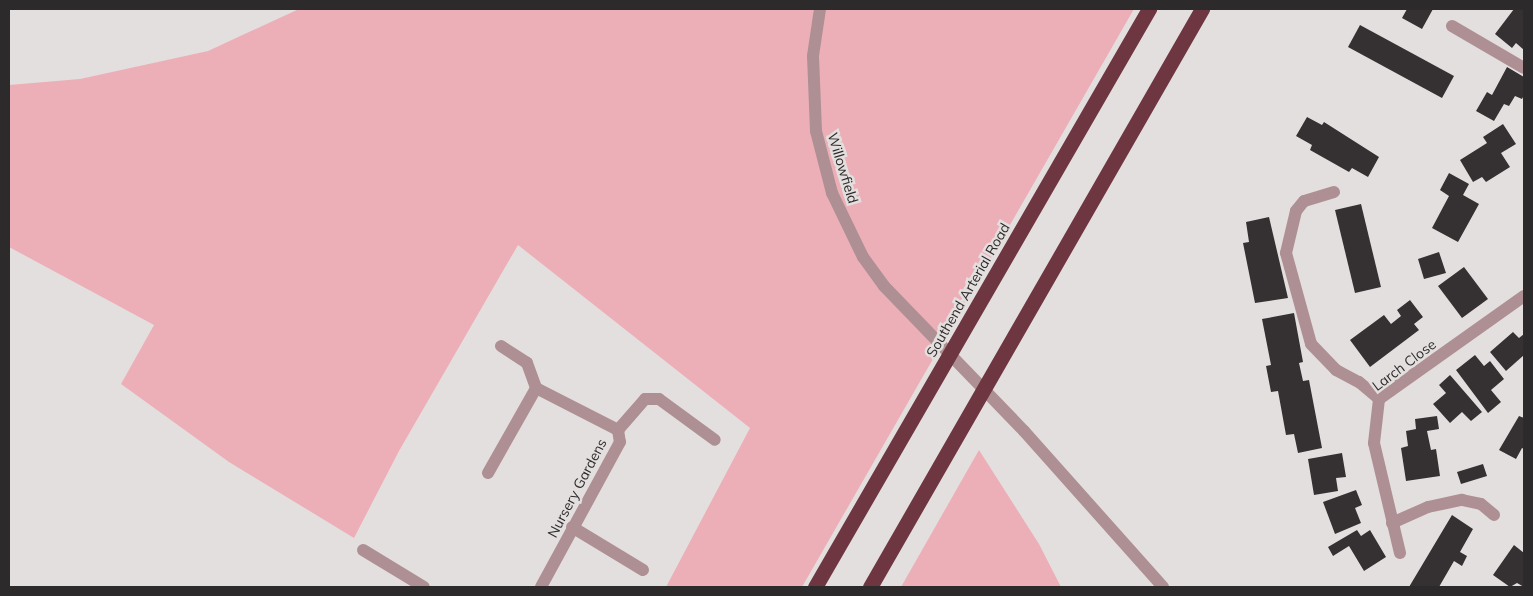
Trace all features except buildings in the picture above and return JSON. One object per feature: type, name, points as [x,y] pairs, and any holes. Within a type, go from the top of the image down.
[{"type":"highway","name":"Southend Arterial Road","points":[[815,587],[1149,9]]},
{"type":"highway","points":[[870,587],[1202,9]]},
{"type":"street","name":"Willowfield","points":[[820,9],[813,56],[812,96],[823,164],[832,193],[862,257],[911,315],[1024,431],[1163,587]]},
{"type":"street","points":[[1452,26],[1524,68]]},
{"type":"street","points":[[1334,192],[1304,201],[1296,211],[1286,253],[1310,344],[1336,370],[1359,382],[1379,399]]},
{"type":"street","name":"Larch Close","points":[[1400,553],[1374,443],[1379,399],[1524,296]]},
{"type":"street","points":[[488,473],[536,388],[527,363],[502,346]]},
{"type":"street","name":"Nursery Gardens","points":[[536,388],[618,430],[620,442],[541,587]]},
{"type":"street","points":[[618,430],[645,399],[659,399],[715,440]]},
{"type":"street","points":[[1392,523],[1428,507],[1462,500],[1481,504],[1494,515]]},
{"type":"street","points":[[572,527],[643,570]]},
{"type":"street","points":[[363,550],[424,587]]},
{"type":"shaded area","points":[[299,9],[1134,9],[802,587],[666,587],[750,428],[518,245],[399,451],[354,538],[229,462],[121,384],[154,325],[9,247],[9,85],[80,79],[208,51]]},
{"type":"shaded area","points":[[979,450],[1039,544],[1061,587],[901,587]]}]
